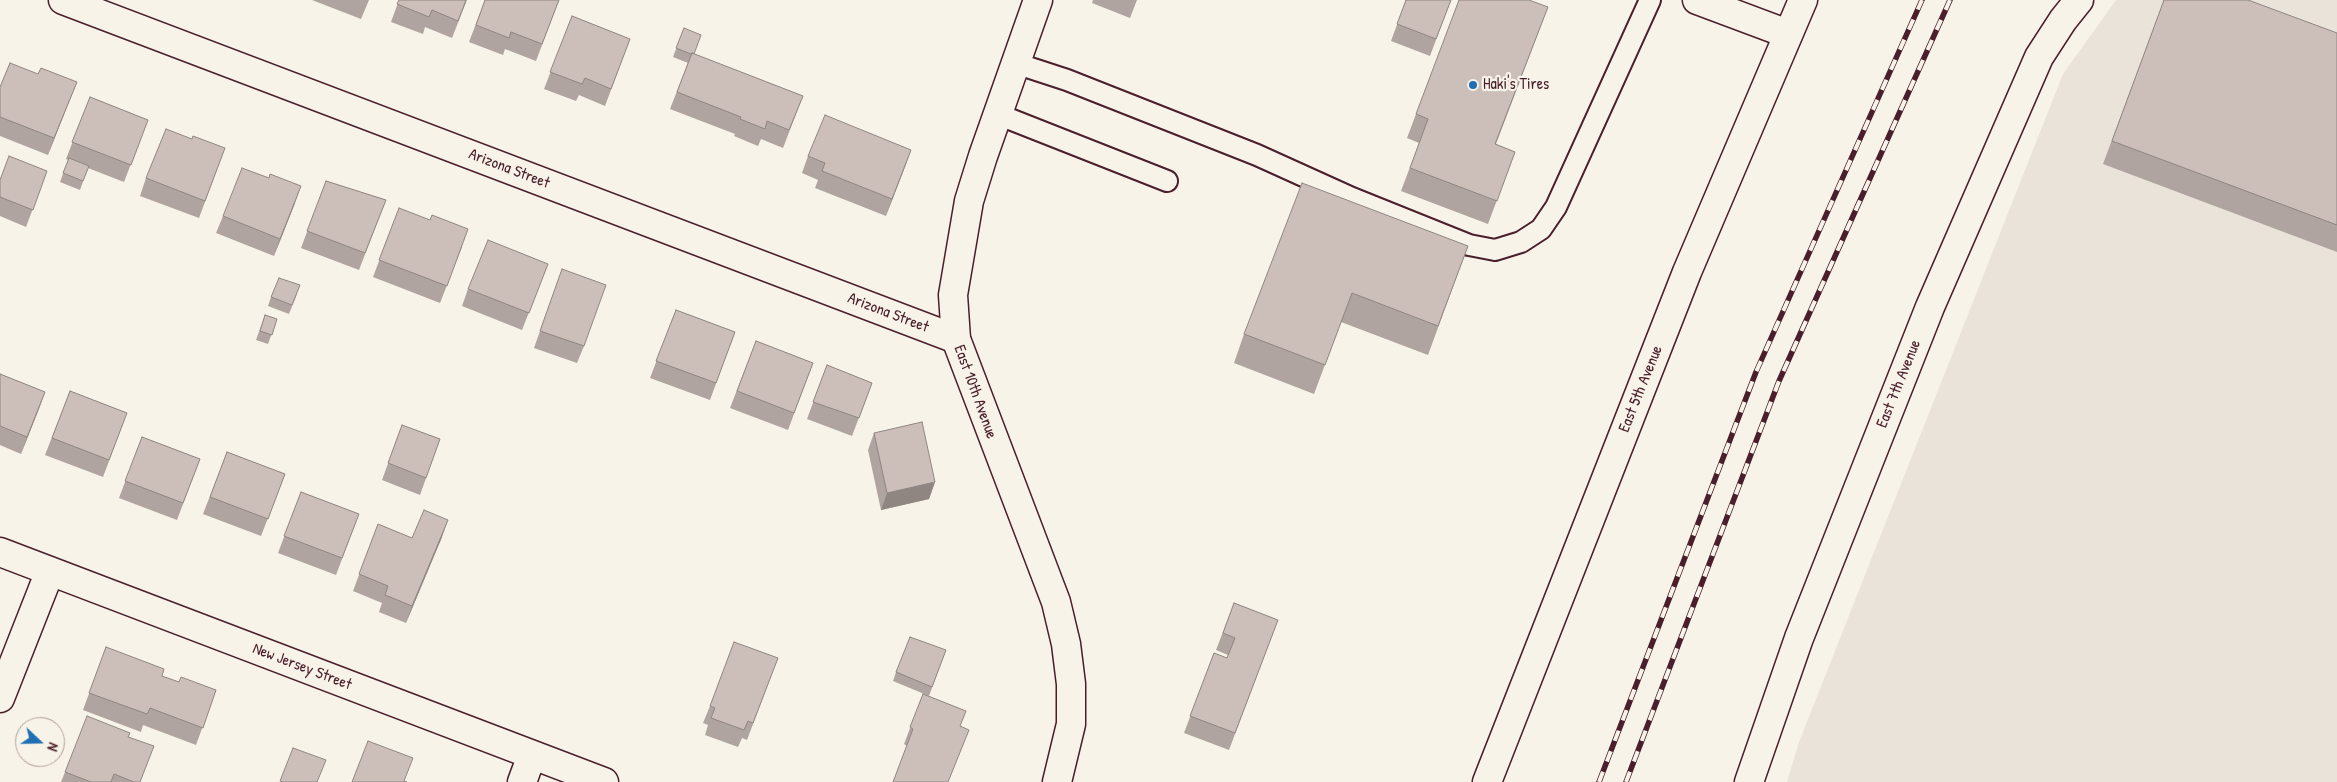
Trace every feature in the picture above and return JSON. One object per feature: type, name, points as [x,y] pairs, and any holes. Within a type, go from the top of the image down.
[{"type":"street","name":"Arizona Street","points":[[63,0],[956,339]]},
{"type":"street","name":"East 10th Avenue","points":[[1038,0],[997,114],[969,201],[954,295],[956,339],[1056,602],[1066,644],[1071,684],[1071,724],[1056,782]]},
{"type":"street","points":[[1697,0],[1788,34]]},
{"type":"street","name":"East 5th Avenue","points":[[1487,782],[1687,272],[1803,0]]},
{"type":"street","name":"East 7th Avenue","points":[[1749,782],[1799,638],[1930,307],[2039,57],[2063,20],[2079,0]]},
{"type":"street","name":"New Jersey Street","points":[[0,552],[604,782]]},
{"type":"street","points":[[0,698],[50,571]]},
{"type":"street","points":[[522,782],[532,755]]},
{"type":"lane","points":[[1016,64],[1067,80],[1248,152],[1469,246],[1495,250],[1521,242],[1541,229],[1556,207],[1650,0]]},
{"type":"lane","points":[[997,114],[1167,182]]},
{"type":"shaded area","points":[[2116,0],[2337,0],[2337,782],[1787,782],[1799,742],[2063,74]]},
{"type":"building","points":[[399,0],[466,0],[458,21],[432,10],[429,17],[397,4]]},
{"type":"building","points":[[485,0],[559,0],[542,44],[511,32],[509,38],[476,25]]},
{"type":"building","points":[[1406,0],[1451,0],[1436,39],[1397,24]]},
{"type":"building","name":"Haki's Tires","points":[[1459,0],[1529,0],[1548,7],[1495,144],[1515,152],[1497,201],[1410,168],[1428,119],[1416,114]]},
{"type":"building","points":[[2164,0],[2248,0],[2337,33],[2337,225],[2112,141]]},
{"type":"building","points":[[572,16],[630,39],[611,89],[585,78],[582,84],[550,72]]},
{"type":"building","points":[[684,28],[701,35],[694,54],[676,48]]},
{"type":"building","points":[[692,53],[803,96],[789,130],[767,121],[765,129],[740,119],[741,117],[677,92]]},
{"type":"building","points":[[10,63],[38,74],[41,68],[77,82],[54,138],[0,117],[0,87]]},
{"type":"building","points":[[90,97],[148,120],[131,165],[72,142]]},
{"type":"building","points":[[825,115],[911,150],[892,199],[822,171],[825,163],[808,156]]},
{"type":"building","points":[[166,129],[192,139],[193,136],[225,148],[205,201],[146,178]]},
{"type":"building","points":[[9,156],[47,171],[33,210],[0,197],[0,180]]},
{"type":"building","points":[[69,158],[89,166],[83,181],[63,173]]},
{"type":"building","points":[[242,168],[269,178],[270,174],[301,186],[280,239],[223,216]]},
{"type":"building","points":[[326,181],[386,200],[365,253],[307,231]]},
{"type":"building","points":[[1302,183],[1468,246],[1438,326],[1352,293],[1325,365],[1244,334]]},
{"type":"building","points":[[399,208],[430,220],[432,215],[468,229],[447,286],[379,260]]},
{"type":"building","points":[[488,240],[548,264],[529,313],[468,289]]},
{"type":"building","points":[[562,269],[606,285],[584,346],[540,331]]},
{"type":"building","points":[[279,278],[300,285],[292,305],[271,297]]},
{"type":"building","points":[[676,310],[735,332],[716,383],[656,361]]},
{"type":"building","points":[[265,315],[277,319],[272,335],[260,331]]},
{"type":"building","points":[[756,341],[813,363],[794,413],[737,391]]},
{"type":"building","points":[[827,365],[872,383],[859,418],[813,402]]},
{"type":"building","points":[[0,374],[45,392],[27,437],[0,426]]},
{"type":"building","points":[[70,391],[127,413],[109,460],[52,438]]},
{"type":"building","points":[[922,422],[935,482],[887,493],[874,433]]},
{"type":"building","points":[[402,425],[440,439],[426,478],[388,463]]},
{"type":"building","points":[[142,437],[200,459],[183,503],[125,481]]},
{"type":"building","points":[[227,452],[285,474],[268,519],[210,497]]},
{"type":"building","points":[[301,492],[359,514],[342,558],[284,536]]},
{"type":"building","points":[[424,510],[448,520],[412,606],[385,595],[388,586],[359,574],[378,524],[412,538]]},
{"type":"building","points":[[1234,603],[1278,620],[1235,733],[1190,716],[1214,653],[1227,658],[1235,638],[1223,633]]},
{"type":"building","points":[[910,637],[946,650],[932,687],[896,672]]},
{"type":"building","points":[[734,642],[778,658],[753,723],[748,721],[744,730],[711,718],[715,708],[710,706]]},
{"type":"building","points":[[106,647],[164,669],[162,676],[179,682],[181,677],[216,690],[203,728],[150,708],[147,714],[89,693]]},
{"type":"building","points":[[923,694],[966,711],[960,726],[969,730],[948,782],[893,782],[913,729],[910,727]]},
{"type":"building","points":[[87,716],[130,733],[128,737],[154,746],[140,782],[134,782],[114,774],[111,782],[91,782],[65,772]]},
{"type":"building","points":[[368,741],[413,758],[404,781],[407,782],[352,782]]},
{"type":"building","points":[[293,748],[326,760],[317,782],[280,781]]},
{"type":"railway","points":[[1599,782],[1756,372],[1922,0]]},
{"type":"railway","points":[[1626,782],[1779,381],[1950,0]]},
{"type":"place","name":"Haki's Tires","points":[[1473,85]]}]
